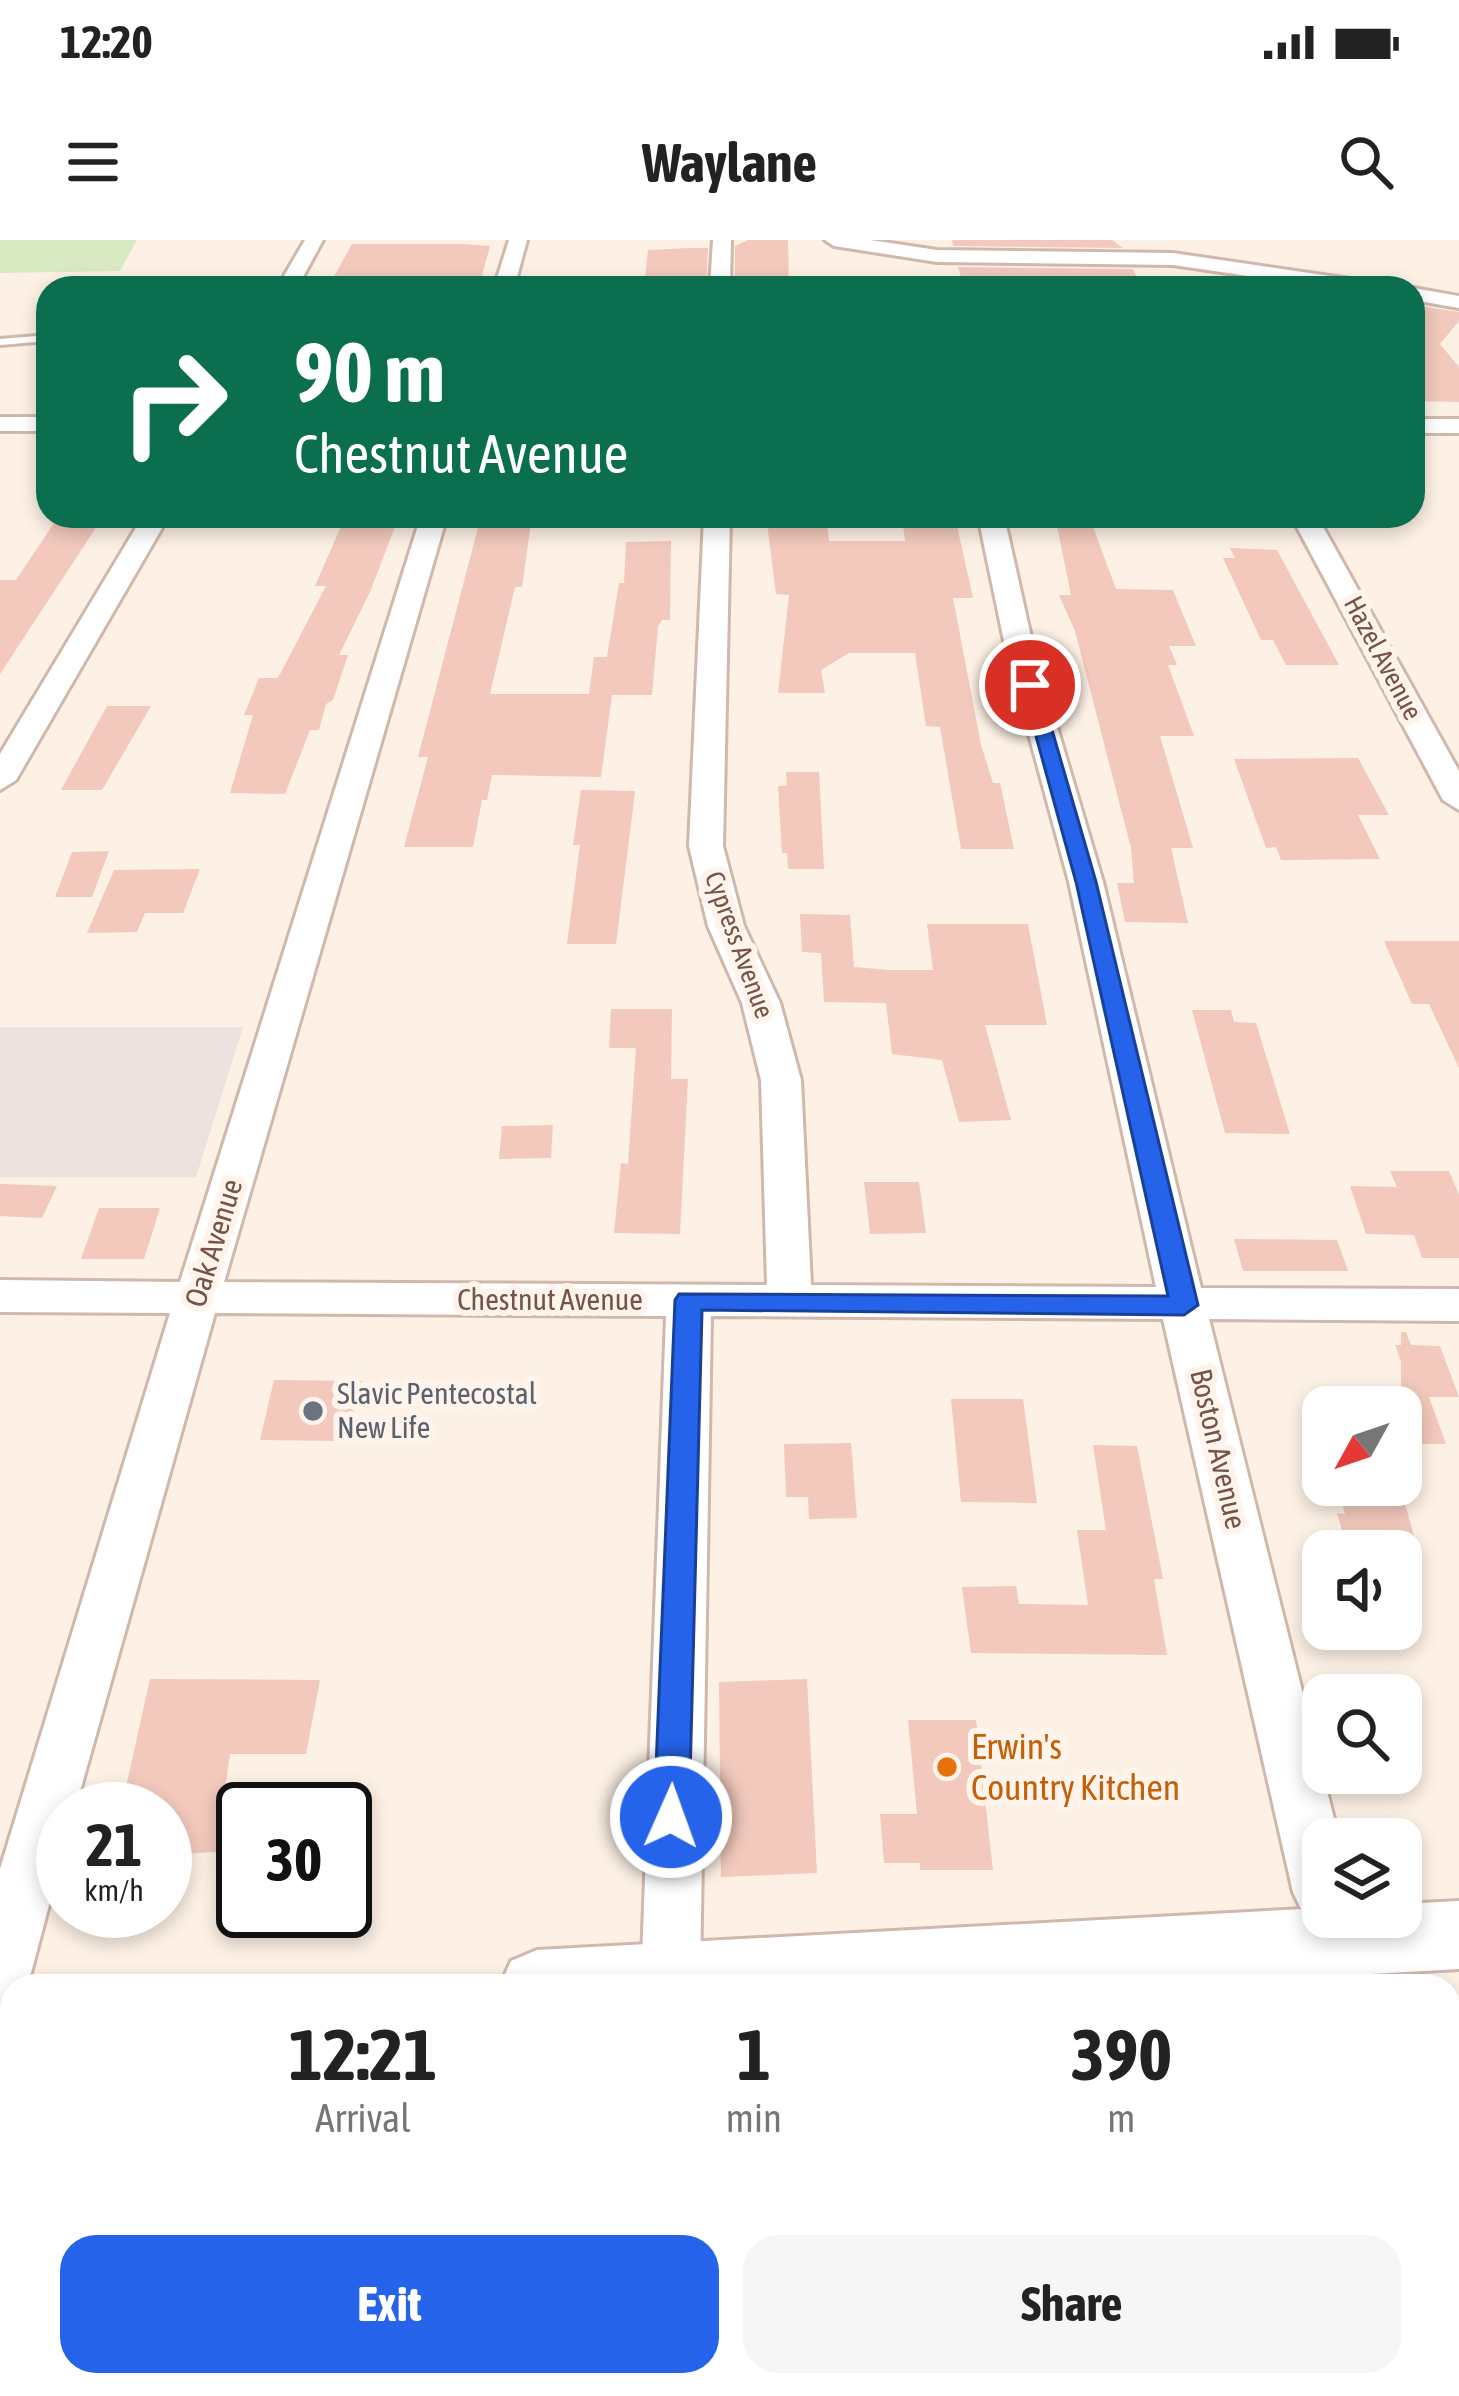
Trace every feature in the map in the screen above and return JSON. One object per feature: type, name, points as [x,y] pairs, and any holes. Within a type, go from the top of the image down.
[{"type":"street","points":[[294,276],[314,240]]},
{"type":"street","points":[[508,276],[518,240]]},
{"type":"street","points":[[720,276],[722,240]]},
{"type":"street","points":[[834,240],[938,264],[1173,259],[1289,276]]},
{"type":"street","points":[[1173,259],[1178,276]]},
{"type":"street","points":[[1425,296],[1459,302]]},
{"type":"street","points":[[0,424],[36,424]]},
{"type":"street","points":[[1425,427],[1459,427]]},
{"type":"street","points":[[0,780],[10,746],[148,528]]},
{"type":"street","name":"Oak Avenue","points":[[0,1973],[196,1297],[430,528]]},
{"type":"street","name":"Cypress Avenue","points":[[716,528],[706,846],[719,905],[760,1003],[782,1080],[790,1301]]},
{"type":"street","name":"Boston Avenue","points":[[994,528],[1019,646],[1086,882],[1306,1818]]},
{"type":"street","name":"Hazel Avenue","points":[[1311,528],[1459,800]]},
{"type":"street","name":"Chestnut Avenue","points":[[0,1296],[1459,1305]]},
{"type":"street","points":[[670,1974],[688,1300]]},
{"type":"street","points":[[932,1974],[998,1973],[1302,1922]]},
{"type":"street","points":[[1422,1929],[1459,1934]]},
{"type":"lane","points":[[0,342],[36,339]]},
{"type":"shaded area","points":[[0,1027],[243,1027],[196,1177],[0,1177]]},
{"type":"green space","points":[[0,240],[137,240],[120,271],[0,273]]},
{"type":"building","points":[[748,240],[788,240],[789,276],[735,276],[735,246]]},
{"type":"building","points":[[952,240],[1112,240],[1123,248],[953,246]]},
{"type":"building","points":[[352,244],[490,246],[482,276],[334,276]]},
{"type":"building","points":[[708,248],[707,276],[645,276],[648,250]]},
{"type":"building","points":[[958,267],[1133,269],[1136,276],[961,276]]},
{"type":"building","points":[[1425,307],[1459,312],[1459,321],[1440,344],[1459,367],[1459,402],[1425,401]]},
{"type":"building","points":[[51,528],[96,528],[0,674],[0,580],[16,580]]},
{"type":"building","points":[[340,528],[394,528],[339,655],[348,655],[333,700],[326,704],[319,730],[310,730],[285,794],[230,793],[253,715],[244,715],[259,678],[278,678],[326,586],[315,586]]},
{"type":"building","points":[[478,528],[530,528],[522,587],[515,587],[490,694],[589,694],[594,657],[607,657],[619,583],[624,583],[626,542],[671,541],[670,620],[662,620],[658,627],[652,695],[612,695],[601,777],[492,775],[473,847],[404,847],[428,757],[418,757]]},
{"type":"building","points":[[768,528],[827,528],[829,541],[905,541],[903,528],[957,528],[973,598],[953,598],[981,745],[993,783],[1000,783],[1014,849],[961,849],[940,727],[926,726],[915,653],[849,653],[821,670],[825,693],[778,693],[789,595],[776,594]]},
{"type":"building","points":[[1057,528],[1093,528],[1116,589],[1173,590],[1196,646],[1169,646],[1177,665],[1168,665],[1194,736],[1160,736],[1193,848],[1171,848],[1188,923],[1125,922],[1117,883],[1134,883],[1131,848],[1075,631],[1059,595],[1071,595]]},
{"type":"building","points":[[1230,548],[1277,550],[1339,665],[1286,665],[1273,640],[1261,640],[1223,558],[1235,558]]},
{"type":"building","points":[[107,706],[151,706],[102,790],[61,790]]},
{"type":"building","points":[[1358,758],[1389,815],[1358,815],[1380,859],[1281,860],[1276,847],[1266,848],[1234,759]]},
{"type":"building","points":[[786,772],[819,772],[824,869],[788,869],[787,853],[782,853],[778,786],[787,786]]},
{"type":"building","points":[[581,790],[635,791],[616,944],[567,944],[580,845],[573,845]]},
{"type":"building","points":[[109,851],[92,897],[55,897],[72,852]]},
{"type":"building","points":[[200,869],[183,913],[145,913],[137,932],[87,933],[114,870]]},
{"type":"building","points":[[800,914],[850,915],[854,967],[889,970],[933,970],[927,924],[1028,924],[1047,1025],[985,1025],[1011,1120],[959,1122],[942,1060],[892,1054],[886,1003],[824,1002],[821,953],[802,952]]},
{"type":"building","points":[[1384,941],[1459,941],[1459,1068],[1429,1004],[1412,1004]]},
{"type":"building","points":[[611,1009],[672,1009],[671,1079],[688,1079],[680,1234],[614,1233],[621,1163],[628,1164],[636,1048],[609,1048]]},
{"type":"building","points":[[1192,1010],[1231,1010],[1234,1022],[1256,1023],[1290,1134],[1225,1133]]},
{"type":"building","points":[[553,1125],[551,1158],[499,1159],[502,1126]]},
{"type":"building","points":[[1390,1171],[1449,1171],[1459,1195],[1459,1258],[1422,1258],[1414,1235],[1366,1234],[1350,1186],[1397,1187]]},
{"type":"building","points":[[864,1182],[919,1182],[926,1233],[870,1234]]},
{"type":"building","points":[[0,1184],[57,1186],[42,1218],[0,1216]]},
{"type":"building","points":[[99,1208],[160,1208],[144,1259],[81,1259]]},
{"type":"building","points":[[1234,1239],[1337,1240],[1348,1271],[1243,1271]]},
{"type":"building","points":[[1401,1332],[1406,1332],[1411,1345],[1440,1346],[1459,1397],[1429,1397],[1446,1444],[1422,1444],[1422,1386],[1401,1386],[1395,1345],[1401,1345]]},
{"type":"building","name":"Slavic Pentecostal New Life","points":[[274,1380],[362,1381],[346,1441],[260,1440]]},
{"type":"building","points":[[951,1399],[1023,1399],[1037,1503],[961,1502]]},
{"type":"building","points":[[851,1443],[857,1518],[809,1519],[808,1497],[786,1497],[784,1444]]},
{"type":"building","points":[[1093,1445],[1137,1446],[1163,1579],[1154,1579],[1167,1655],[971,1653],[962,1587],[1016,1586],[1019,1604],[1088,1605],[1077,1530],[1106,1530]]},
{"type":"building","points":[[1343,1506],[1406,1506],[1412,1530],[1342,1530],[1337,1513],[1345,1514]]},
{"type":"building","points":[[150,1679],[320,1680],[306,1754],[230,1754],[226,1782],[216,1782],[216,1852],[192,1853],[192,1782],[127,1782]]},
{"type":"building","points":[[807,1679],[817,1873],[721,1877],[719,1682]]},
{"type":"building","name":"Erwin's Country Kitchen","points":[[908,1720],[976,1720],[993,1870],[920,1870],[920,1863],[884,1863],[880,1814],[917,1814]]},
{"type":"place","name":"Slavic Pentecostal New Life","points":[[313,1411]]},
{"type":"place","name":"Erwin's Country Kitchen","points":[[947,1767]]},
{"type":"route","points":[[671,1817],[688,1300],[1184,1305],[1086,882],[1030,685]]}]
